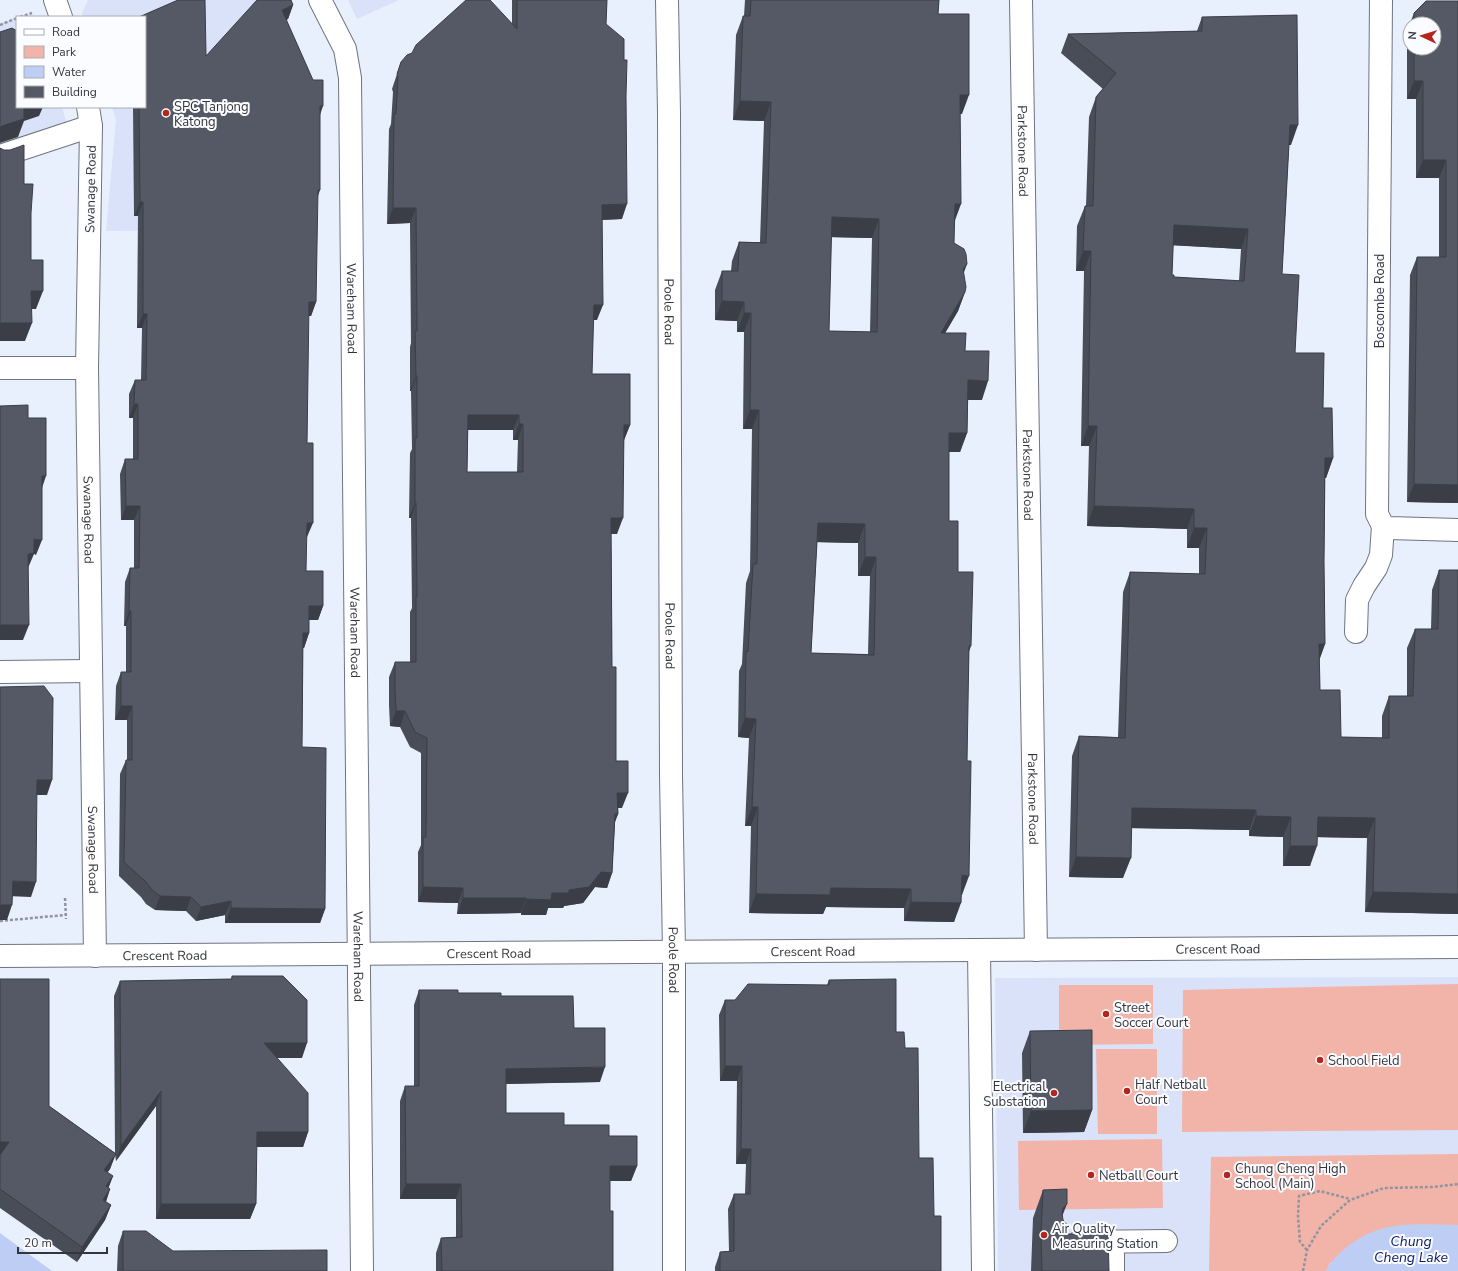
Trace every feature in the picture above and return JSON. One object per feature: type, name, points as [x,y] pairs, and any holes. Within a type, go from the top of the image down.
[{"type":"street","points":[[55,0],[61,16]]},
{"type":"street","name":"Wareham Road","points":[[320,0],[345,49],[350,78],[362,1271]]},
{"type":"street","name":"Poole Road","points":[[668,0],[671,767],[674,952],[674,1271]]},
{"type":"street","name":"Parkstone Road","points":[[1021,0],[1036,950]]},
{"type":"street","name":"Boscombe Road","points":[[1381,0],[1377,514],[1383,526]]},
{"type":"street","points":[[0,156],[90,116]]},
{"type":"street","name":"Swanage Road","points":[[90,116],[87,368],[94,956]]},
{"type":"street","points":[[0,368],[87,368]]},
{"type":"street","points":[[1356,632],[1357,600],[1376,568],[1381,555],[1383,526],[1389,528],[1458,530]]},
{"type":"street","points":[[0,672],[90,671]]},
{"type":"street","name":"Crescent Road","points":[[0,956],[1458,947]]},
{"type":"street","points":[[978,950],[983,1271]]},
{"type":"street","points":[[1064,1242],[1166,1241]]},
{"type":"street","points":[[1113,1242],[1113,1271]]},
{"type":"path","points":[[0,25],[16,18]]},
{"type":"path","points":[[0,921],[65,915],[94,934]]},
{"type":"path","points":[[1303,1271],[1307,1250],[1321,1226],[1350,1200],[1384,1188],[1458,1184]]},
{"type":"path","points":[[1307,1250],[1300,1242],[1298,1216],[1299,1196],[1320,1190],[1350,1200]]},
{"type":"shaded area","name":"SPC Tanjong Katong","points":[[88,0],[262,0],[219,230],[106,231],[116,120],[112,108],[146,108],[146,16],[83,16],[82,13]]},
{"type":"shaded area","points":[[348,0],[399,0],[357,19]]},
{"type":"shaded area","points":[[16,18],[16,108],[62,108],[67,124],[65,146],[0,167],[0,23]]},
{"type":"shaded area","name":"Chung Cheng High School (Main)","points":[[1458,977],[1458,1271],[998,1271],[995,978]]},
{"type":"green space","name":"School Field","points":[[1458,984],[1458,1130],[1182,1132],[1183,990]]},
{"type":"green space","name":"Street Soccer Court","points":[[1059,985],[1153,985],[1153,1044],[1059,1045]]},
{"type":"green space","name":"Half Netball Court","points":[[1096,1049],[1157,1049],[1157,1134],[1098,1134]]},
{"type":"green space","name":"Netball Court","points":[[1162,1139],[1163,1208],[1019,1210],[1018,1141]]},
{"type":"green space","points":[[1458,1154],[1458,1225],[1395,1226],[1330,1263],[1326,1271],[1209,1271],[1211,1157]]},
{"type":"water","name":"Chung Cheng Lake","points":[[1404,1225],[1458,1225],[1458,1271],[1326,1271],[1338,1255],[1347,1247],[1366,1235],[1376,1231]]},
{"type":"water","points":[[0,1233],[52,1271],[0,1271]]},
{"type":"building","points":[[178,0],[205,0],[206,56],[257,0],[291,0],[293,5],[282,10],[313,80],[323,80],[323,106],[320,106],[320,190],[318,190],[316,302],[309,302],[307,443],[313,443],[313,523],[307,523],[306,571],[323,571],[323,606],[309,606],[309,633],[303,633],[302,747],[326,748],[325,909],[231,908],[231,901],[201,907],[191,897],[160,896],[124,862],[126,760],[132,760],[132,706],[121,706],[121,672],[131,672],[131,611],[129,611],[130,568],[139,568],[140,506],[126,506],[125,459],[138,459],[138,404],[134,404],[135,380],[146,380],[147,314],[143,314],[143,202],[140,202],[139,108],[146,108],[146,16],[141,16]]},
{"type":"building","points":[[466,0],[490,0],[517,29],[517,0],[607,0],[606,24],[624,39],[624,60],[627,60],[627,204],[602,205],[603,305],[594,305],[592,374],[630,374],[630,425],[624,425],[623,518],[611,518],[612,667],[616,667],[616,761],[628,761],[628,793],[617,793],[618,814],[615,814],[612,873],[601,872],[589,887],[569,890],[569,893],[552,893],[551,900],[526,898],[463,898],[463,888],[423,887],[423,837],[426,837],[427,738],[415,732],[405,711],[396,711],[395,690],[395,662],[416,662],[416,208],[393,208],[394,114],[396,114],[397,74],[401,62],[407,55],[412,53],[416,45]],"holes":[[[468,415],[519,415],[519,424],[523,424],[523,472],[467,472]]]},
{"type":"building","points":[[751,0],[939,0],[938,14],[969,14],[969,95],[960,95],[961,204],[955,204],[954,243],[964,249],[966,254],[967,264],[963,269],[966,287],[965,292],[941,333],[966,333],[965,351],[989,351],[988,381],[968,380],[967,433],[949,433],[949,521],[958,521],[958,572],[973,572],[971,646],[969,646],[967,761],[971,761],[969,876],[962,875],[961,903],[911,902],[911,889],[831,888],[830,895],[756,894],[758,807],[752,807],[756,719],[745,718],[746,651],[748,652],[753,564],[757,564],[759,410],[750,410],[751,313],[744,313],[744,302],[722,301],[722,271],[738,271],[739,242],[766,243],[771,102],[740,101],[743,16],[750,16]],"holes":[[[832,217],[879,219],[877,332],[829,331]],[[818,523],[865,524],[865,557],[876,557],[874,655],[811,653]]]},
{"type":"building","points":[[1426,1],[1458,1],[1458,485],[1414,484],[1417,257],[1446,257],[1446,160],[1423,160],[1423,81],[1414,81],[1414,56],[1442,56],[1442,16],[1414,16],[1414,13]]},
{"type":"building","points":[[1297,15],[1298,125],[1290,125],[1282,274],[1299,275],[1295,353],[1324,353],[1323,408],[1332,408],[1333,458],[1325,458],[1325,644],[1319,644],[1320,690],[1340,690],[1341,737],[1389,738],[1389,696],[1413,696],[1415,629],[1438,629],[1439,570],[1458,570],[1458,894],[1373,892],[1375,818],[1318,817],[1317,846],[1290,846],[1291,817],[1256,816],[1256,810],[1132,808],[1131,858],[1076,857],[1079,736],[1125,738],[1130,572],[1205,574],[1207,528],[1194,528],[1194,509],[1094,506],[1097,426],[1088,426],[1091,251],[1083,251],[1085,206],[1093,206],[1096,97],[1116,73],[1068,34],[1202,31],[1202,17]],"holes":[[[1174,225],[1248,229],[1244,281],[1174,277],[1174,275],[1172,275]]]},
{"type":"building","points":[[12,28],[16,30],[16,108],[24,108],[24,119],[0,128],[0,32]]},
{"type":"building","points":[[24,145],[24,184],[33,184],[31,213],[31,260],[43,260],[43,291],[31,291],[32,323],[0,323],[0,148],[10,150]]},
{"type":"building","points":[[28,405],[28,418],[46,418],[46,476],[42,476],[42,540],[34,539],[34,553],[28,554],[29,625],[0,625],[0,406]]},
{"type":"building","points":[[44,686],[53,698],[52,780],[37,780],[36,882],[13,881],[12,905],[0,905],[0,687]]},
{"type":"building","points":[[232,976],[283,976],[307,1000],[307,1043],[264,1043],[308,1093],[308,1132],[257,1132],[256,1204],[161,1204],[161,1091],[121,1146],[120,981],[232,979]]},
{"type":"building","points":[[0,979],[49,979],[49,1106],[116,1154],[104,1170],[113,1176],[106,1186],[110,1189],[103,1200],[111,1205],[82,1247],[0,1189],[0,1155],[9,1142],[0,1142]]},
{"type":"building","points":[[896,979],[896,1032],[904,1032],[905,1048],[918,1048],[919,1158],[933,1158],[934,1216],[941,1216],[941,1271],[720,1271],[720,1252],[734,1251],[734,1194],[750,1194],[751,1149],[741,1149],[742,1066],[725,1066],[725,1000],[735,1000],[748,984],[829,985],[829,980]]},
{"type":"building","points":[[419,990],[458,990],[458,993],[501,993],[501,996],[573,996],[574,1028],[605,1028],[605,1067],[506,1069],[506,1113],[564,1113],[564,1125],[609,1125],[609,1136],[637,1136],[637,1166],[610,1166],[610,1211],[613,1211],[613,1271],[442,1271],[441,1238],[462,1237],[461,1184],[406,1184],[405,1086],[419,1086]]},
{"type":"building","name":"Electrical Substation","points":[[1092,1030],[1092,1110],[1031,1111],[1030,1031]]},
{"type":"building","points":[[1067,1189],[1067,1204],[1063,1208],[1062,1213],[1063,1220],[1066,1223],[1066,1234],[1108,1234],[1109,1271],[1042,1271],[1041,1234],[1043,1190]]},
{"type":"building","points":[[123,1231],[146,1231],[173,1251],[327,1250],[327,1271],[123,1271]]},
{"type":"place","name":"SPC Tanjong Katong","points":[[166,113]]},
{"type":"place","name":"Street Soccer Court","points":[[1106,1014]]},
{"type":"place","name":"School Field","points":[[1320,1060]]},
{"type":"place","name":"Half Netball Court","points":[[1127,1091]]},
{"type":"place","name":"Electrical Substation","points":[[1054,1093]]},
{"type":"place","name":"Netball Court","points":[[1091,1175]]},
{"type":"place","name":"Chung Cheng High School (Main)","points":[[1227,1175]]},
{"type":"place","name":"Air Quality Measuring Station","points":[[1044,1235]]}]
